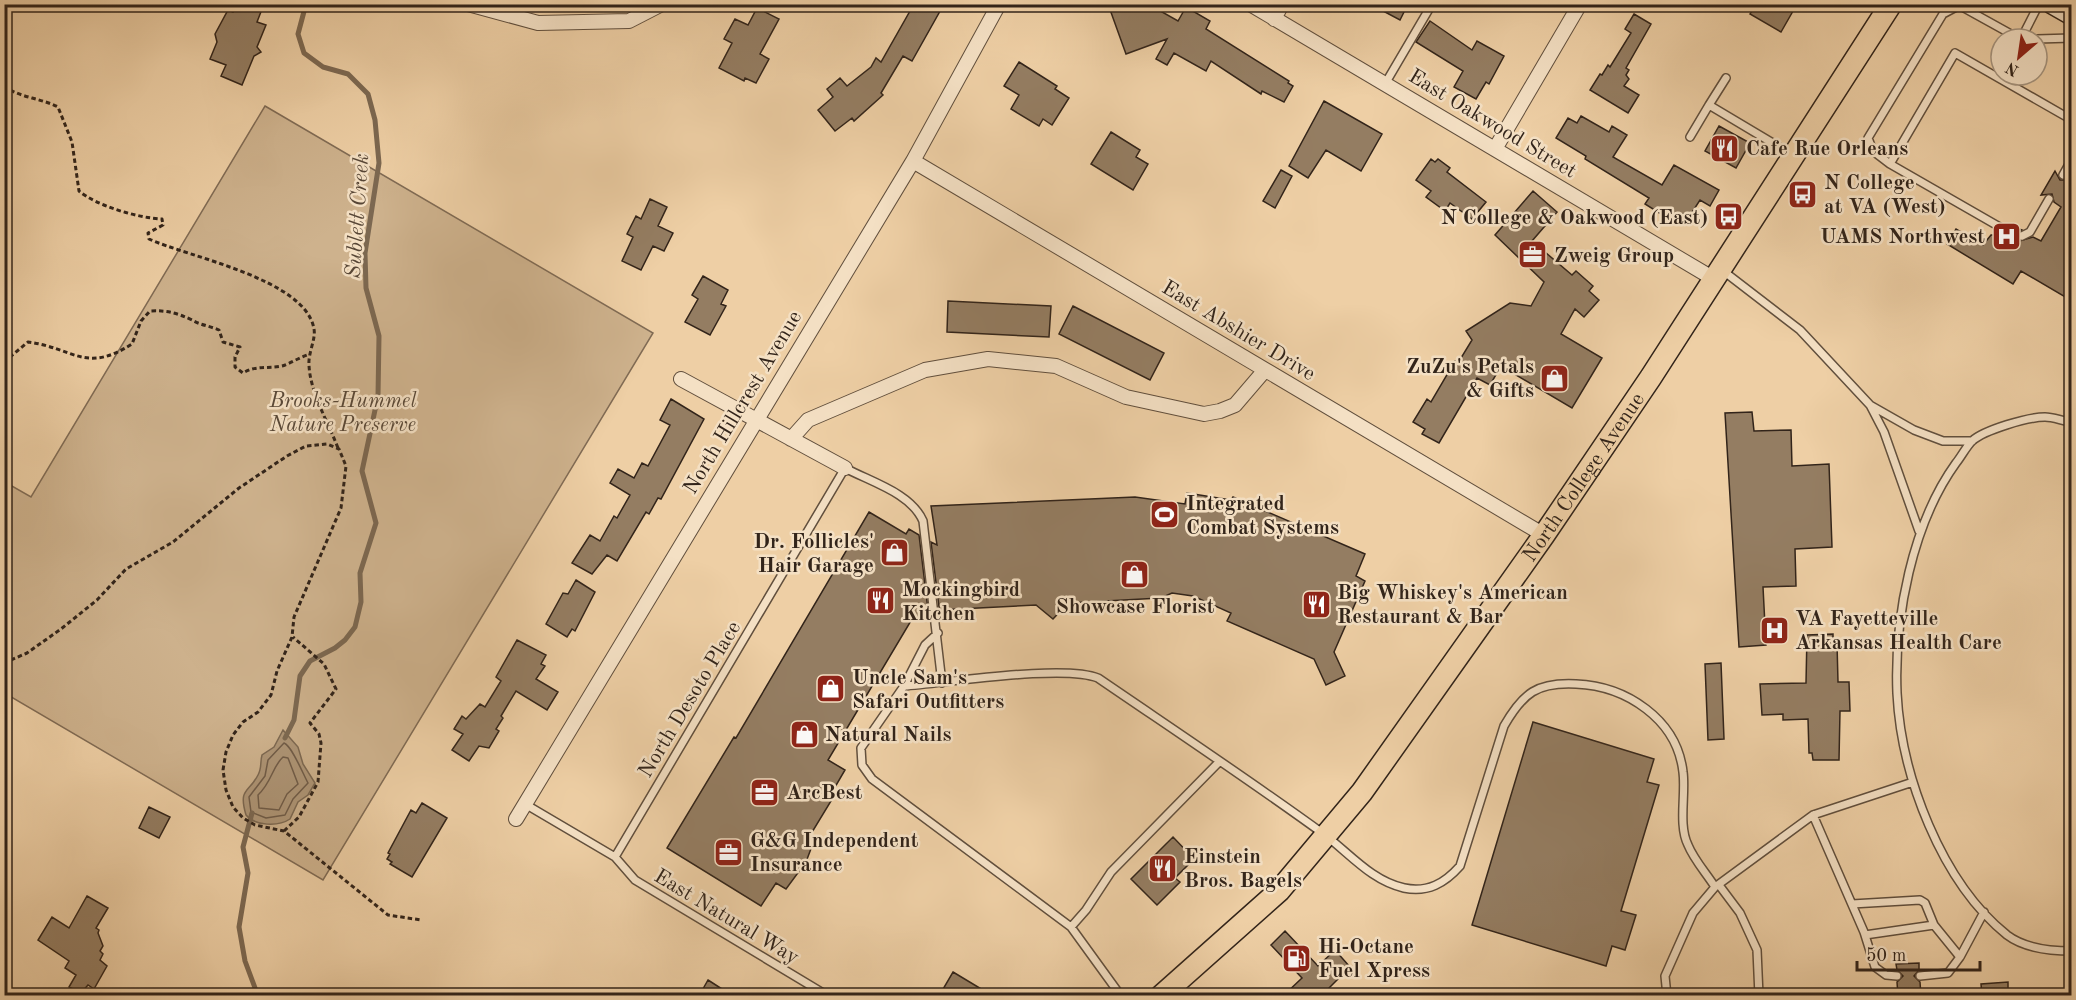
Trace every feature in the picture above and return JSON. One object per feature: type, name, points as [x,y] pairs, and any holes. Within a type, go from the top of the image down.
[{"type":"main road","name":"North College Avenue","points":[[1161,996],[1279,891],[1362,792],[1544,535],[1717,274],[1891,4]]},
{"type":"street","points":[[468,4],[538,23],[630,21],[662,4]]},
{"type":"street","name":"North Hillcrest Avenue","points":[[516,819],[913,161],[999,4]]},
{"type":"street","name":"East Oakwood Street","points":[[1250,4],[1384,84],[1717,274]]},
{"type":"street","points":[[1274,19],[1282,4]]},
{"type":"street","points":[[1495,148],[1580,4]]},
{"type":"street","name":"East Abshier Drive","points":[[913,161],[1544,535]]},
{"type":"street","points":[[791,439],[808,420],[925,370],[988,359],[1056,366],[1126,397],[1204,414],[1235,405],[1265,370]]},
{"type":"street","points":[[681,379],[845,468]]},
{"type":"lane","points":[[1384,84],[1432,4]]},
{"type":"lane","points":[[2027,27],[2039,4]]},
{"type":"lane","points":[[1998,27],[1961,7],[1943,14],[1868,138],[1873,151],[1890,164],[2005,230]]},
{"type":"lane","points":[[2049,39],[2072,38]]},
{"type":"lane","points":[[1890,164],[1955,53],[2072,120]]},
{"type":"lane","points":[[1690,138],[1726,78]]},
{"type":"lane","points":[[1709,105],[1793,156]]},
{"type":"lane","points":[[2063,175],[2072,159]]},
{"type":"lane","points":[[2022,236],[2030,232],[2049,199]]},
{"type":"lane","points":[[1717,274],[1800,330],[1870,405],[1884,432],[1919,531]]},
{"type":"lane","points":[[1870,405],[1914,430],[1943,441],[1972,441],[2004,426],[2044,417],[2072,422]]},
{"type":"lane","points":[[1972,441],[1946,477],[1919,531],[1900,625],[1897,692],[1913,782],[1937,842],[1970,898],[2008,936],[2047,951],[2072,951]]},
{"type":"lane","points":[[845,468],[908,500],[918,510],[923,521],[938,633],[942,683]]},
{"type":"lane","name":"North Desoto Place","points":[[615,857],[845,468]]},
{"type":"lane","points":[[938,633],[925,645],[904,687],[861,748],[862,765],[872,779],[1071,927],[1120,996]]},
{"type":"lane","points":[[904,687],[1038,674],[1088,674],[1326,836],[1375,877],[1404,888],[1425,889],[1447,881],[1460,866],[1470,841],[1504,726],[1514,708],[1534,688],[1560,683],[1587,684],[1620,693],[1645,706],[1665,727],[1677,748],[1683,771],[1687,844],[1740,913],[1757,950],[1759,996]]},
{"type":"lane","points":[[1071,927],[1086,910],[1111,872],[1219,762]]},
{"type":"lane","points":[[1667,996],[1665,976],[1694,913],[1717,886],[1813,815],[1913,782]]},
{"type":"lane","points":[[525,804],[615,857]]},
{"type":"lane","points":[[1813,815],[1865,935],[1875,967],[1886,975],[1897,976]]},
{"type":"lane","name":"East Natural Way","points":[[615,857],[635,880],[828,996]]},
{"type":"lane","points":[[1852,904],[1920,900],[1925,903],[1934,925],[1960,957]]},
{"type":"lane","points":[[1920,976],[1948,973],[1960,957],[1984,912]]},
{"type":"lane","points":[[1865,935],[1934,925]]},
{"type":"path","points":[[4,86],[13,93],[44,100],[58,107],[72,142],[79,191],[89,199],[130,214],[162,219],[163,225],[148,233],[149,239],[258,278],[286,294],[305,310],[315,329],[310,354],[312,382],[346,466],[341,508],[294,616],[292,637],[277,671],[271,695],[258,712],[243,722],[233,735],[223,770],[226,790],[233,807],[243,818],[255,825],[285,831],[382,911],[388,915],[421,920]]},
{"type":"path","points":[[4,362],[28,342],[51,345],[75,357],[96,359],[112,356],[132,344],[141,321],[150,311],[166,310],[183,314],[193,321],[205,323],[219,330],[223,342],[240,347],[235,367],[243,373],[251,368],[285,366],[294,358],[310,354]]},
{"type":"path","points":[[4,663],[27,653],[61,629],[97,600],[126,569],[173,542],[239,488],[287,456],[306,446],[327,444],[339,449]]},
{"type":"path","points":[[285,831],[298,817],[318,782],[321,744],[319,734],[310,723],[336,689],[324,664],[292,637]]},
{"type":"green space","name":"Brooks-Hummel Nature Preserve","points":[[265,106],[653,333],[323,880],[8,695],[5,701],[5,482],[31,497]]},
{"type":"water","points":[[283,730],[298,747],[303,764],[315,783],[308,795],[298,802],[290,819],[279,823],[261,823],[246,815],[244,795],[255,781],[262,755],[274,747]]},
{"type":"building","points":[[237,4],[264,4],[257,22],[266,25],[257,47],[261,52],[254,56],[242,85],[221,76],[226,65],[210,59],[217,42],[215,34],[228,10],[233,12]]},
{"type":"building","points":[[914,4],[944,4],[912,61],[903,56],[881,93],[883,95],[854,121],[852,118],[835,131],[818,110],[833,97],[827,89],[840,78],[847,86],[871,67],[876,58],[881,62]]},
{"type":"building","points":[[1108,4],[1148,4],[1178,21],[1186,7],[1210,21],[1206,29],[1289,81],[1288,83],[1293,86],[1284,102],[1262,91],[1261,94],[1211,61],[1206,71],[1174,53],[1167,65],[1156,59],[1167,39],[1126,54]]},
{"type":"building","points":[[1370,4],[1408,4],[1400,20]]},
{"type":"building","points":[[1756,4],[1797,4],[1781,32],[1750,14]]},
{"type":"building","points":[[757,8],[779,19],[760,54],[769,59],[756,83],[745,78],[744,81],[719,68],[732,43],[724,39],[735,19],[748,25]]},
{"type":"building","points":[[1634,14],[1651,24],[1626,68],[1629,70],[1626,75],[1629,79],[1624,86],[1639,95],[1628,113],[1590,90],[1600,74],[1602,75],[1608,65],[1610,67],[1631,33],[1625,29]]},
{"type":"building","points":[[1430,21],[1472,50],[1477,41],[1504,56],[1489,84],[1486,82],[1476,99],[1454,87],[1463,71],[1416,42]]},
{"type":"building","points":[[1019,62],[1057,86],[1055,89],[1069,98],[1052,125],[1043,119],[1039,126],[1011,109],[1019,95],[1004,86]]},
{"type":"building","points":[[1324,101],[1382,134],[1361,171],[1326,150],[1308,178],[1289,166]]},
{"type":"building","points":[[1581,116],[1609,132],[1612,126],[1627,135],[1613,157],[1662,185],[1674,165],[1719,190],[1710,206],[1700,200],[1691,214],[1683,214],[1677,224],[1645,204],[1649,198],[1585,159],[1586,156],[1556,138],[1568,118],[1577,123]]},
{"type":"building","name":"Cafe Rue Orleans","points":[[1719,126],[1750,143],[1736,168],[1705,151]]},
{"type":"building","points":[[1111,132],[1140,150],[1136,157],[1148,164],[1133,190],[1091,164]]},
{"type":"building","points":[[1431,159],[1435,162],[1438,159],[1450,168],[1447,172],[1486,202],[1472,219],[1450,203],[1445,211],[1426,197],[1431,191],[1416,180]]},
{"type":"building","points":[[1281,170],[1292,176],[1275,208],[1263,201]]},
{"type":"building","name":"UAMS Northwest","points":[[2055,171],[2060,180],[2072,180],[2072,301],[2021,271],[2013,284],[1947,244],[1956,229],[1983,245],[1991,235],[2008,235],[2011,229],[2006,224],[2022,230],[2016,235],[2019,241],[2033,237],[2041,241],[2061,207],[2054,202],[2052,194],[2041,195]]},
{"type":"building","points":[[1533,191],[1557,212],[1532,241],[1572,275],[1576,271],[1593,286],[1589,291],[1599,300],[1584,317],[1575,309],[1561,334],[1602,358],[1572,408],[1501,366],[1490,385],[1477,378],[1439,443],[1422,434],[1425,429],[1413,422],[1427,399],[1431,402],[1455,361],[1458,363],[1472,340],[1466,331],[1510,303],[1531,306],[1544,282],[1495,235]]},
{"type":"building","points":[[650,199],[667,207],[658,226],[673,233],[664,251],[653,246],[641,270],[622,261],[633,237],[627,234],[636,216],[641,219]]},
{"type":"building","points":[[703,276],[728,290],[721,304],[726,306],[710,335],[685,322],[698,299],[692,295]]},
{"type":"building","points":[[948,301],[1051,306],[1049,337],[947,332]]},
{"type":"building","points":[[1073,306],[1164,353],[1150,380],[1059,334]]},
{"type":"building","points":[[671,399],[704,419],[661,499],[658,498],[649,514],[646,512],[617,561],[607,555],[592,574],[572,563],[590,535],[600,541],[614,516],[617,518],[630,495],[610,483],[618,469],[634,478],[642,463],[648,466],[670,425],[660,420]]},
{"type":"building","points":[[1752,412],[1754,431],[1791,430],[1792,466],[1829,464],[1832,547],[1795,549],[1796,586],[1763,587],[1766,645],[1739,647],[1725,413]]},
{"type":"building","points":[[1187,493],[1231,500],[1233,497],[1365,554],[1356,576],[1365,581],[1334,652],[1345,676],[1326,685],[1314,659],[1227,621],[1231,613],[1193,596],[1172,593],[1161,598],[1068,603],[1053,619],[1036,605],[939,610],[931,542],[937,545],[931,506],[1135,497],[1185,504]]},
{"type":"building","points":[[869,512],[906,534],[909,529],[919,535],[929,618],[912,619],[828,760],[845,770],[828,799],[831,801],[806,842],[812,846],[806,862],[786,889],[776,883],[761,906],[667,848],[734,737],[736,738]]},
{"type":"building","points":[[576,580],[595,592],[575,631],[572,629],[567,637],[546,624],[563,593],[568,594]]},
{"type":"building","points":[[1833,634],[1833,643],[1837,643],[1838,682],[1849,682],[1850,711],[1840,711],[1839,760],[1813,760],[1812,753],[1809,753],[1808,719],[1783,720],[1783,714],[1762,715],[1760,684],[1806,683],[1807,635]]},
{"type":"building","points":[[517,640],[546,655],[541,664],[545,666],[536,679],[558,692],[547,710],[516,691],[501,716],[503,718],[496,729],[499,731],[489,748],[479,746],[469,761],[452,750],[463,734],[454,729],[462,716],[466,719],[480,704],[485,707],[501,681],[496,677]]},
{"type":"building","points":[[1721,663],[1724,739],[1708,740],[1705,664]]},
{"type":"building","points":[[1533,722],[1654,759],[1647,782],[1659,785],[1621,911],[1636,915],[1625,950],[1612,946],[1606,966],[1472,925]]},
{"type":"building","points":[[422,803],[447,818],[412,877],[390,864],[392,862],[387,859],[411,810],[416,813]]},
{"type":"building","points":[[149,807],[170,817],[159,838],[139,828]]},
{"type":"building","name":"Einstein Bros. Bagels","points":[[1173,837],[1194,859],[1175,878],[1180,882],[1157,905],[1131,879]]},
{"type":"building","points":[[87,896],[108,908],[96,928],[99,930],[103,946],[100,951],[103,954],[100,960],[107,966],[94,989],[88,985],[81,993],[69,987],[76,975],[65,968],[69,961],[38,940],[52,917],[69,928]]},
{"type":"building","name":"Hi-Octane Fuel Xpress","points":[[1285,931],[1318,966],[1335,950],[1350,967],[1321,996],[1283,996],[1302,978],[1271,945]]},
{"type":"building","points":[[1919,963],[1919,970],[1914,976],[1920,982],[1921,996],[1898,996],[1897,982],[1903,976],[1897,970],[1896,964]]},
{"type":"building","points":[[953,972],[993,996],[939,996]]},
{"type":"building","points":[[708,980],[733,996],[699,996]]},
{"type":"building","points":[[2008,982],[2008,996],[1982,996],[1981,984]]},
{"type":"waterway","name":"Sublett Creek","points":[[285,738],[294,720],[300,676],[310,661],[335,648],[355,627],[361,602],[360,573],[376,523],[362,471],[378,396],[379,336],[366,288],[365,253],[379,163],[375,120],[368,94],[348,74],[323,67],[304,53],[298,34],[306,4]]},
{"type":"waterway","name":"Sublett Creek","points":[[252,813],[243,847],[248,873],[239,927],[245,961],[258,996]]},
{"type":"place","name":"Cafe Rue Orleans","points":[[1725,148]]},
{"type":"place","name":"N College at VA (West)","points":[[1803,194]]},
{"type":"place","name":"N College & Oakwood (East)","points":[[1729,217]]},
{"type":"place","name":"UAMS Northwest","points":[[2006,236]]},
{"type":"place","name":"Zweig Group","points":[[1533,255]]},
{"type":"place","name":"ZuZu's Petals & Gifts","points":[[1555,378]]},
{"type":"place","name":"Integrated Combat Systems","points":[[1165,515]]},
{"type":"place","name":"Dr. Follicles' Hair Garage","points":[[895,553]]},
{"type":"place","name":"Showcase Florist","points":[[1135,575]]},
{"type":"place","name":"Mockingbird Kitchen","points":[[881,601]]},
{"type":"place","name":"Big Whiskey's American Restaurant & Bar","points":[[1316,604]]},
{"type":"place","name":"VA Fayetteville Arkansas Health Care","points":[[1774,630]]},
{"type":"place","name":"Uncle Sam's Safari Outfitters","points":[[831,689]]},
{"type":"place","name":"Natural Nails","points":[[804,734]]},
{"type":"place","name":"ArcBest","points":[[765,792]]},
{"type":"place","name":"G&G Independent Insurance","points":[[729,852]]},
{"type":"place","name":"Einstein Bros. Bagels","points":[[1163,868]]},
{"type":"place","name":"Hi-Octane Fuel Xpress","points":[[1297,958]]}]
